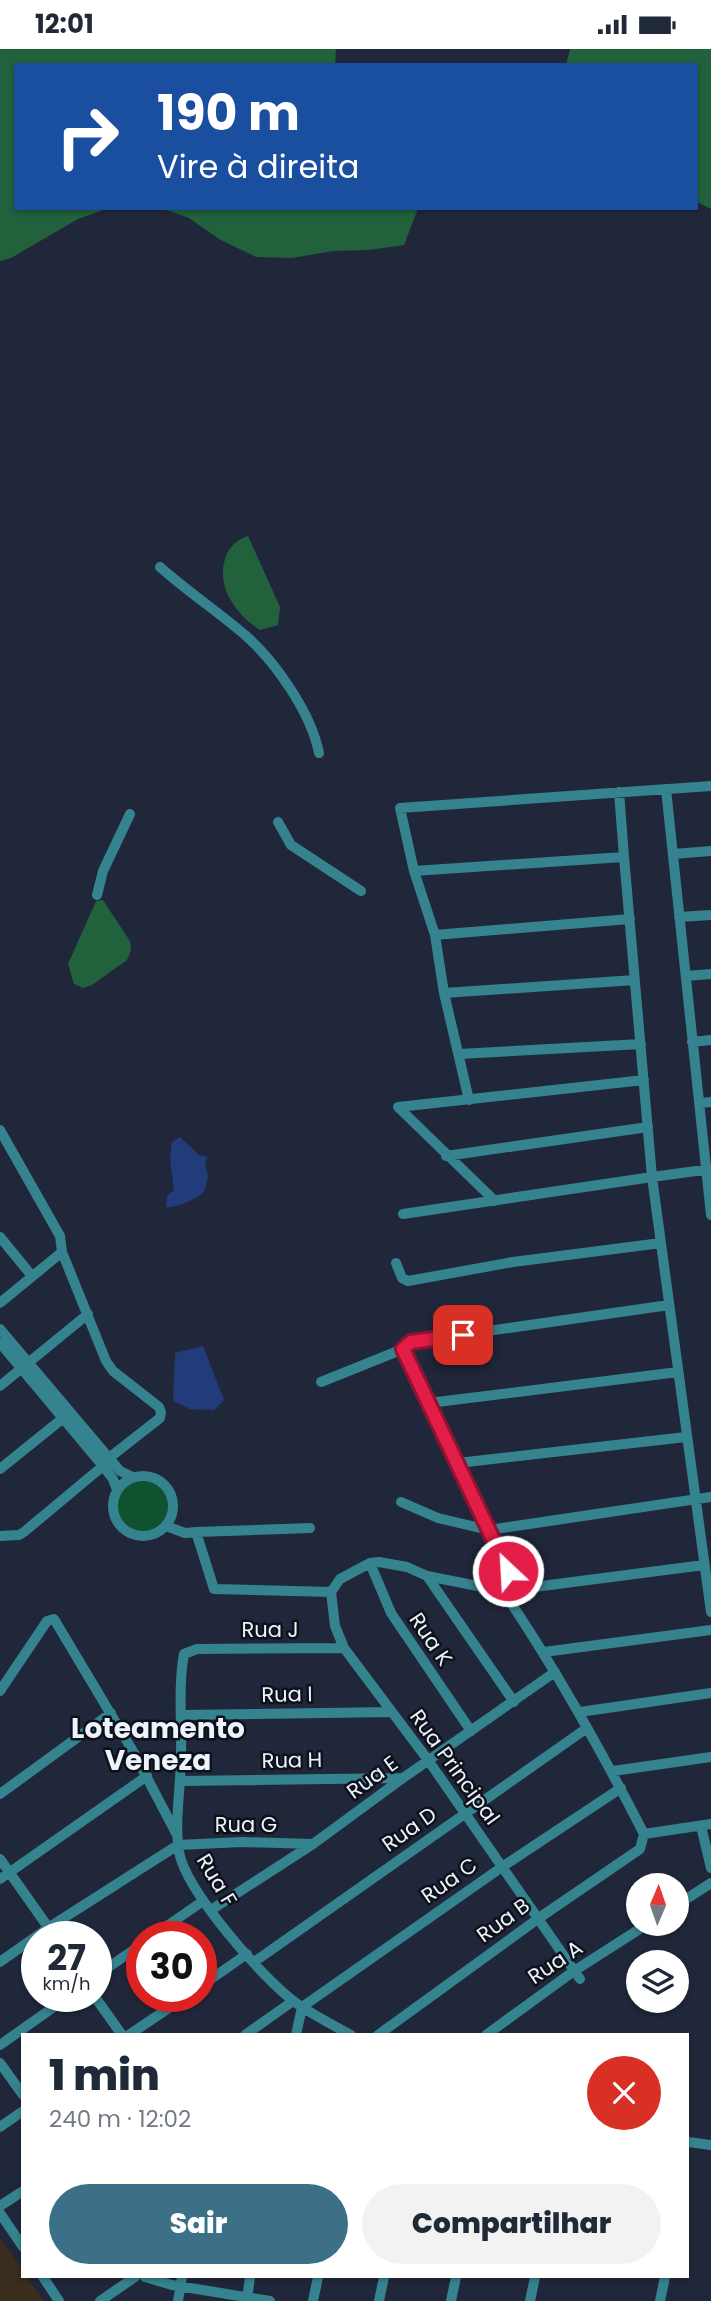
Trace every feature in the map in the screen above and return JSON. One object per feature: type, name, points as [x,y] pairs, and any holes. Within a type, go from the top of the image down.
[{"type":"street","points":[[160,567],[247,637],[273,666],[308,720],[319,753]]},
{"type":"street","points":[[469,1100],[444,993],[435,935],[414,871],[400,808],[711,786]]},
{"type":"street","points":[[666,789],[692,1042],[706,1102],[711,1215]]},
{"type":"street","points":[[619,792],[652,1177],[711,1612]]},
{"type":"street","points":[[97,895],[103,871],[130,814]]},
{"type":"street","points":[[278,822],[291,845],[361,891]]},
{"type":"street","points":[[673,854],[711,851]]},
{"type":"street","points":[[414,871],[624,857]]},
{"type":"street","points":[[680,918],[711,915]]},
{"type":"street","points":[[435,935],[630,919]]},
{"type":"street","points":[[685,976],[711,974]]},
{"type":"street","points":[[444,993],[635,979]]},
{"type":"street","points":[[692,1042],[711,1040]]},
{"type":"street","points":[[459,1054],[640,1044]]},
{"type":"street","points":[[495,1201],[398,1107],[644,1080]]},
{"type":"street","points":[[446,1156],[648,1127]]},
{"type":"street","points":[[0,1129],[61,1237],[61,1252],[102,1352],[113,1371],[159,1406],[162,1412],[160,1418],[24,1532],[19,1535],[0,1536]]},
{"type":"street","points":[[402,1214],[708,1169]]},
{"type":"street","points":[[0,1237],[32,1276]]},
{"type":"street","points":[[396,1263],[402,1278],[408,1281],[513,1262],[661,1243]]},
{"type":"street","points":[[0,1303],[61,1252]]},
{"type":"street","points":[[321,1382],[407,1345],[669,1305]]},
{"type":"street","points":[[0,1386],[88,1314]]},
{"type":"street","points":[[0,1329],[25,1366],[106,1462],[133,1477]]},
{"type":"street","points":[[0,1343],[25,1366]]},
{"type":"street","points":[[407,1345],[429,1403],[517,1591]]},
{"type":"street","points":[[429,1403],[678,1372]]},
{"type":"street","points":[[0,1469],[66,1415]]},
{"type":"street","points":[[458,1463],[686,1437]]},
{"type":"street","points":[[106,1462],[117,1490]]},
{"type":"street","points":[[133,1477],[154,1477],[170,1491],[174,1501],[173,1512],[166,1526],[153,1535],[132,1534],[116,1521],[113,1500],[117,1490],[133,1477]]},
{"type":"street","points":[[401,1502],[438,1518],[489,1530],[711,1497]]},
{"type":"street","points":[[166,1526],[185,1533],[310,1528]]},
{"type":"street","points":[[196,1532],[214,1589],[331,1592],[340,1579],[370,1563],[379,1562],[407,1567],[427,1576],[503,1591],[704,1565]]},
{"type":"street","name":"Rua K","points":[[370,1563],[391,1613],[471,1731]]},
{"type":"street","points":[[427,1576],[514,1702]]},
{"type":"street","points":[[503,1591],[580,1712],[644,1834],[706,1825],[711,1868]]},
{"type":"street","name":"Rua Principal","points":[[331,1592],[335,1626],[344,1648],[428,1761],[577,1975]]},
{"type":"street","points":[[0,1691],[47,1621],[54,1619],[147,1776],[178,1840],[67,1921]]},
{"type":"street","points":[[544,1652],[711,1630]]},
{"type":"street","name":"Rua J","points":[[197,1649],[344,1648]]},
{"type":"street","name":"Rua F","points":[[197,1649],[187,1652],[183,1658],[178,1840],[184,1867],[203,1901],[251,1958],[297,2004],[348,2033]]},
{"type":"street","name":"Rua E","points":[[211,1910],[313,1844],[555,1672]]},
{"type":"street","points":[[580,1712],[711,1693]]},
{"type":"street","name":"Rua I","points":[[182,1715],[392,1711]]},
{"type":"street","points":[[0,1794],[111,1713]]},
{"type":"street","name":"Rua D","points":[[217,1977],[251,1958],[587,1728]]},
{"type":"street","points":[[613,1771],[711,1757]]},
{"type":"street","points":[[0,1879],[147,1776]]},
{"type":"street","name":"Rua H","points":[[181,1781],[403,1778]]},
{"type":"street","name":"Rua C","points":[[248,2033],[297,2004],[621,1788]]},
{"type":"street","name":"Rua B","points":[[381,2033],[538,1918],[640,1849],[644,1834]]},
{"type":"street","name":"Rua G","points":[[178,1840],[313,1844]]},
{"type":"street","points":[[0,1859],[43,1921]]},
{"type":"street","points":[[690,1897],[711,1883]]},
{"type":"street","points":[[174,1921],[203,1901]]},
{"type":"street","name":"Rua A","points":[[489,2033],[631,1936]]},
{"type":"street","points":[[0,1962],[21,1950]]},
{"type":"street","points":[[296,2033],[297,2004]]},
{"type":"street","points":[[0,2045],[47,2012]]},
{"type":"street","points":[[106,2012],[121,2033]]},
{"type":"street","points":[[132,2033],[163,2012]]},
{"type":"street","points":[[0,2063],[21,2092]]},
{"type":"street","points":[[0,2127],[21,2112]]},
{"type":"street","points":[[689,2143],[711,2145]]},
{"type":"street","points":[[0,2206],[21,2192]]},
{"type":"street","points":[[0,2213],[21,2244]]},
{"type":"street","points":[[44,2278],[59,2301]]},
{"type":"street","points":[[100,2301],[134,2278]]},
{"type":"street","points":[[148,2278],[160,2283],[181,2282],[247,2299],[270,2301]]},
{"type":"street","points":[[247,2299],[250,2278]]},
{"type":"street","points":[[313,2301],[318,2278]]},
{"type":"street","points":[[379,2301],[384,2278]]},
{"type":"street","points":[[451,2301],[456,2278]]},
{"type":"street","points":[[530,2301],[535,2278]]},
{"type":"street","points":[[660,2301],[665,2278]]},
{"type":"street","points":[[178,2301],[181,2282]]},
{"type":"shaded area","points":[[0,2238],[21,2267],[21,2278],[28,2278],[44,2301],[0,2301]]},
{"type":"green space","points":[[0,49],[336,49],[335,63],[14,63],[14,210],[103,210],[78,219],[11,258],[0,261]]},
{"type":"green space","points":[[570,49],[711,49],[711,209],[698,202],[698,63],[566,63]]},
{"type":"green space","points":[[167,210],[417,210],[404,245],[333,251],[292,258],[256,257],[219,239],[189,218]]},
{"type":"green space","points":[[248,536],[280,607],[278,625],[260,630],[236,609],[223,580],[228,551]]},
{"type":"green space","points":[[103,900],[130,941],[131,950],[127,960],[92,985],[83,988],[74,984],[68,964],[96,901]]},
{"type":"green space","points":[[143,1480],[153,1482],[161,1488],[167,1496],[167,1516],[161,1524],[153,1530],[143,1532],[133,1530],[125,1524],[119,1516],[117,1506],[119,1496],[125,1488],[133,1482]]},
{"type":"water","points":[[180,1137],[199,1155],[208,1157],[205,1162],[208,1177],[204,1192],[200,1195],[182,1204],[166,1207],[167,1196],[174,1190],[170,1159],[172,1142]]},
{"type":"water","points":[[203,1346],[224,1400],[214,1410],[190,1409],[173,1401],[175,1353]]},
{"type":"district","name":"Loteamento Veneza","points":[[158,1744]]},
{"type":"route","points":[[463,1335],[411,1342],[403,1349],[508,1571]]}]
